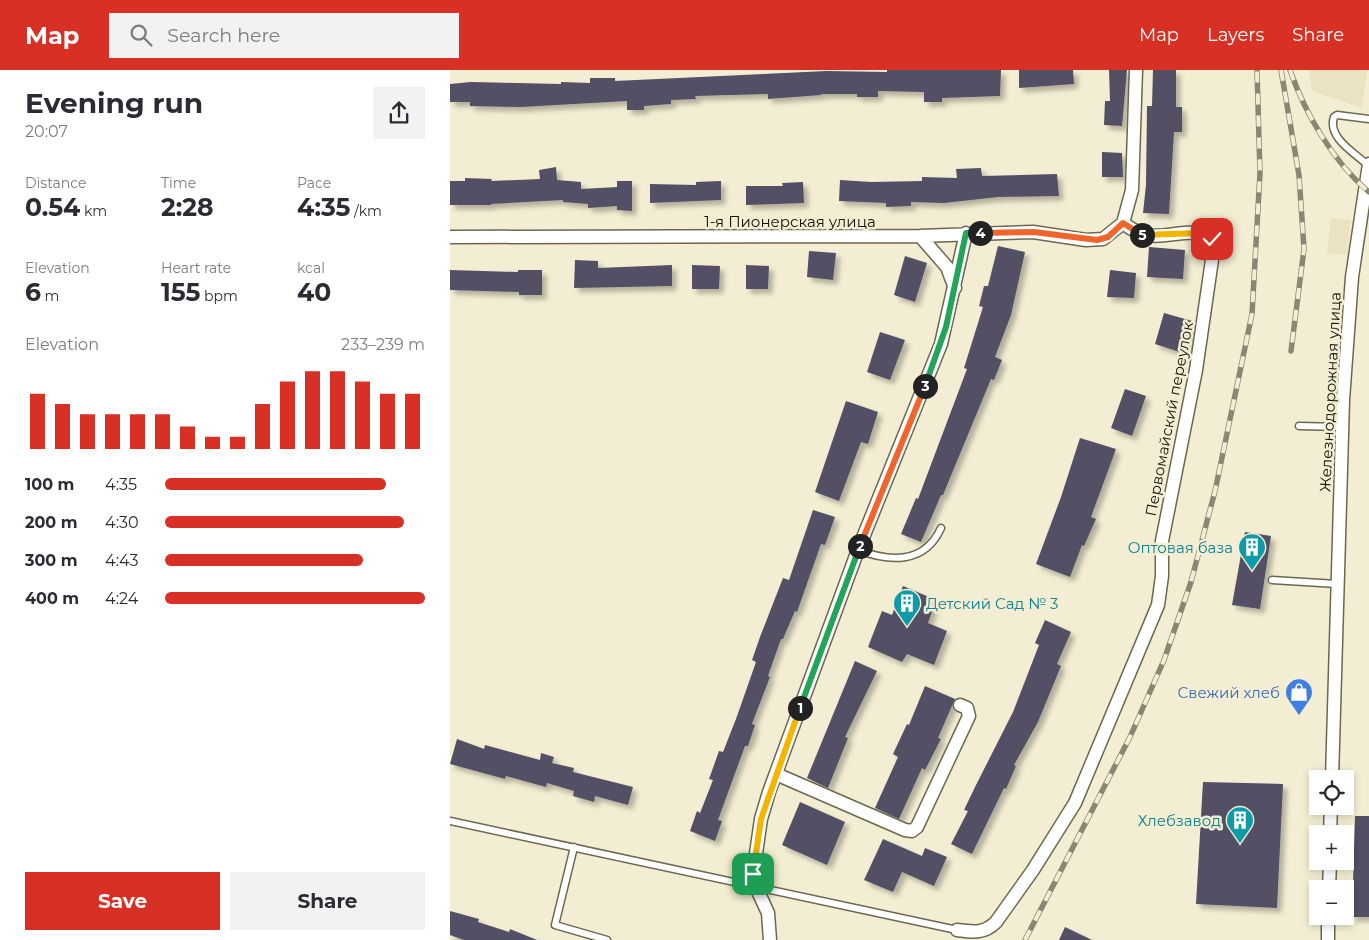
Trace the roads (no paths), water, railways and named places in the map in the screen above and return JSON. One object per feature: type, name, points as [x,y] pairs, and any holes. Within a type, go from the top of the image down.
[{"type":"street","points":[[1123,223],[1132,190],[1136,70]]},
{"type":"street","name":"Железнодорожная улица","points":[[1332,770],[1342,427],[1352,277],[1369,165]]},
{"type":"street","name":"1-я Пионерская улица","points":[[450,237],[920,236],[1034,232],[1097,240],[1108,237],[1123,223]]},
{"type":"street","name":"Первомайский переулок","points":[[957,930],[974,932],[990,928],[1033,870],[1075,803],[1158,605],[1161,591],[1162,542],[1196,370],[1214,246],[1212,239],[1200,233],[1145,236],[1133,231],[1123,223]]},
{"type":"street","points":[[770,940],[768,913],[756,886],[753,874],[761,819],[858,550],[941,344],[966,233]]},
{"type":"street","points":[[920,236],[947,268],[955,288]]},
{"type":"street","points":[[776,774],[904,830],[912,831],[917,827],[967,720],[970,712],[968,708],[960,705]]},
{"type":"street","points":[[1328,925],[1328,940]]},
{"type":"lane","points":[[1369,119],[1338,115],[1334,117],[1332,123],[1336,136],[1369,165]]},
{"type":"lane","points":[[1300,426],[1342,427]]},
{"type":"lane","points":[[858,550],[876,557],[895,559],[913,556],[936,539],[941,528]]},
{"type":"lane","points":[[1272,580],[1337,584]]},
{"type":"lane","points":[[450,821],[957,930]]},
{"type":"lane","points":[[574,847],[555,926],[607,940]]},
{"type":"railway","points":[[1025,940],[1130,737],[1164,660],[1191,582],[1215,491],[1252,314],[1260,173],[1257,70]]},
{"type":"railway","points":[[1281,70],[1299,175],[1304,249],[1291,351]]},
{"type":"railway","points":[[1290,70],[1312,120],[1332,152],[1369,192]]},
{"type":"place","name":"Оптовая база","points":[[1252,571]]},
{"type":"place","name":"Детский Сад № 3","points":[[907,627]]},
{"type":"place","name":"Свежий хлеб","points":[[1299,716]]},
{"type":"place","name":"Хлебзавод","points":[[1240,844]]}]
